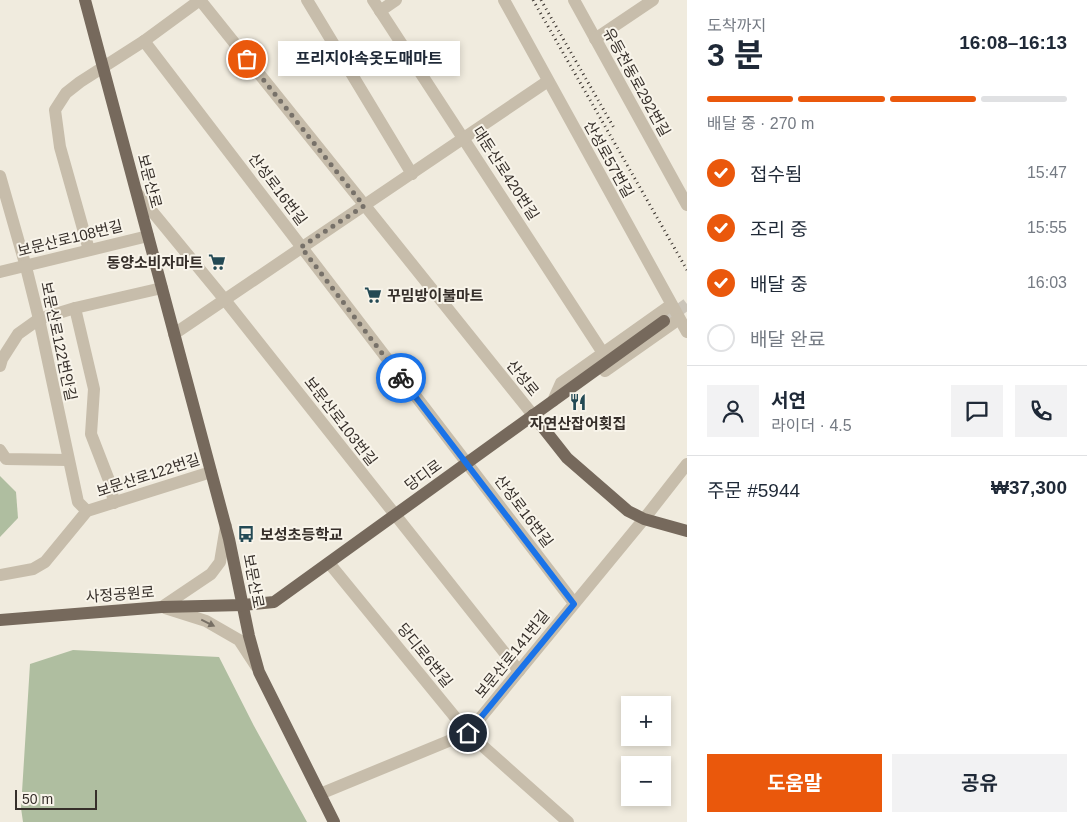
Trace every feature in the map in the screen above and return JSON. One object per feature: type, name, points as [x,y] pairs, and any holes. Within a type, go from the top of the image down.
[{"type":"main road","name":"보문산로","points":[[85,0],[226,526],[248,636],[259,672],[334,822]]},
{"type":"main road","name":"당디로","points":[[243,605],[274,602],[664,321]]},
{"type":"main road","name":"산성로","points":[[533,415],[567,458],[628,511],[644,519],[687,531]]},
{"type":"main road","name":"사정공원로","points":[[0,620],[162,607],[243,605]]},
{"type":"street","points":[[90,250],[60,147],[55,110],[66,93],[103,66],[144,41],[200,0]]},
{"type":"street","name":"산성로","points":[[200,0],[533,415]]},
{"type":"street","points":[[307,0],[412,174]]},
{"type":"street","name":"대둔산로420번길","points":[[396,0],[377,5],[603,353]]},
{"type":"street","name":"산성로57번길","points":[[504,0],[687,332]]},
{"type":"street","name":"유등천동로292번길","points":[[574,0],[687,205]]},
{"type":"street","points":[[595,39],[653,0]]},
{"type":"street","name":"산성로16번길","points":[[144,41],[574,604]]},
{"type":"street","points":[[174,334],[301,247],[465,139],[548,81]]},
{"type":"street","name":"보문산로122번안길","points":[[0,176],[39,319],[78,502],[87,512]]},
{"type":"street","name":"보문산로103번길","points":[[137,193],[225,300],[518,671]]},
{"type":"street","name":"보문산로108번길","points":[[0,272],[148,236]]},
{"type":"street","points":[[0,366],[2,359],[18,334],[39,319],[75,308],[162,288]]},
{"type":"street","points":[[553,401],[561,383],[671,305]]},
{"type":"street","points":[[75,308],[94,389],[91,434],[110,483],[114,503]]},
{"type":"street","points":[[553,401],[570,395],[679,319]]},
{"type":"street","points":[[0,450],[6,459],[68,460]]},
{"type":"street","points":[[644,519],[687,464]]},
{"type":"street","name":"보문산로122번길","points":[[0,574],[33,569],[45,562],[87,512],[211,472]]},
{"type":"street","name":"보문산로141번길","points":[[320,794],[468,733],[644,519]]},
{"type":"street","points":[[162,607],[211,574],[220,562],[226,526]]},
{"type":"street","name":"당디로6번길","points":[[329,563],[468,733],[568,822]]},
{"type":"street","points":[[162,607],[206,621],[240,640],[259,672]]},
{"type":"green space","points":[[0,476],[16,492],[18,518],[0,537]]},
{"type":"green space","points":[[73,650],[219,657],[254,726],[307,822],[23,822],[21,808],[30,664]]},
{"type":"tunnel","points":[[664,321],[687,304]]},
{"type":"railway","points":[[533,0],[687,270]]},
{"type":"railway","points":[[541,0],[614,128]]},
{"type":"way so far","points":[[247,59],[364,206],[301,247],[401,378]]},
{"type":"place","name":"프리지아속옷도매마트","points":[[247,59]]},
{"type":"place","name":"동양소비자마트","points":[[217,262]]},
{"type":"place","name":"꾸밈방이불마트","points":[[373,295]]},
{"type":"place","name":"자연산잡어횟집","points":[[578,402]]},
{"type":"place","name":"보성초등학교","points":[[246,534]]},
{"type":"route","points":[[401,378],[574,604],[468,733]]}]
